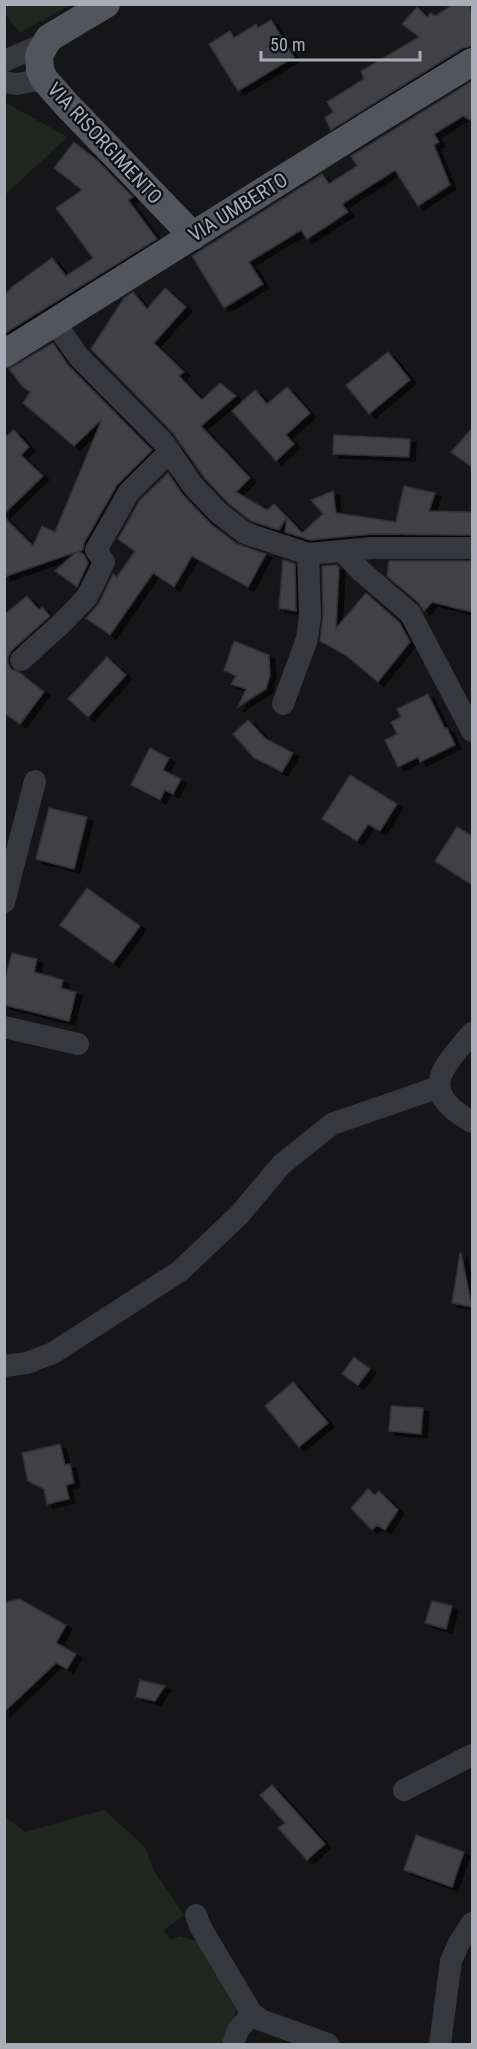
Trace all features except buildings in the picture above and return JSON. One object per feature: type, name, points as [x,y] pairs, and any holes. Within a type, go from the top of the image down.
[{"type":"main road","points":[[44,44],[56,33],[106,4]]},
{"type":"main road","name":"VIA RISORGIMENTO","points":[[44,44],[39,62],[44,79],[193,236]]},
{"type":"main road","name":"VIA UMBERTO","points":[[4,354],[472,62]]},
{"type":"street","points":[[4,61],[44,44]]},
{"type":"street","points":[[4,82],[18,84],[44,79]]},
{"type":"street","points":[[54,323],[78,356],[163,442],[193,486],[219,513],[246,533],[308,554],[372,548],[472,548]]},
{"type":"street","points":[[21,660],[87,597],[104,562],[96,550],[115,516],[129,492],[169,452]]},
{"type":"street","points":[[342,551],[361,571],[410,613],[472,731]]},
{"type":"street","points":[[283,704],[307,639],[310,616],[308,554]]},
{"type":"street","points":[[4,902],[36,781]]},
{"type":"street","points":[[4,1027],[78,1044]]},
{"type":"street","points":[[472,1033],[449,1061],[438,1087],[442,1098],[454,1112],[472,1122]]},
{"type":"street","points":[[4,1366],[27,1363],[54,1353],[180,1271],[239,1215],[282,1164],[332,1124],[438,1087]]},
{"type":"street","points":[[404,1790],[472,1755]]},
{"type":"street","points":[[196,1915],[201,1928],[252,2014],[328,2044]]},
{"type":"street","points":[[440,2044],[451,1961],[472,1923]]},
{"type":"street","points":[[233,2044],[238,2030],[252,2014]]},
{"type":"shaded area","points":[[4,5],[70,5],[20,33],[5,14]]},
{"type":"shaded area","points":[[5,102],[67,137],[5,195]]},
{"type":"shaded area","points":[[104,1810],[145,1847],[154,1871],[184,1915],[164,1930],[170,1940],[179,1936],[197,1941],[236,2007],[235,2020],[224,2044],[5,2044],[4,1816],[25,1832]]}]
